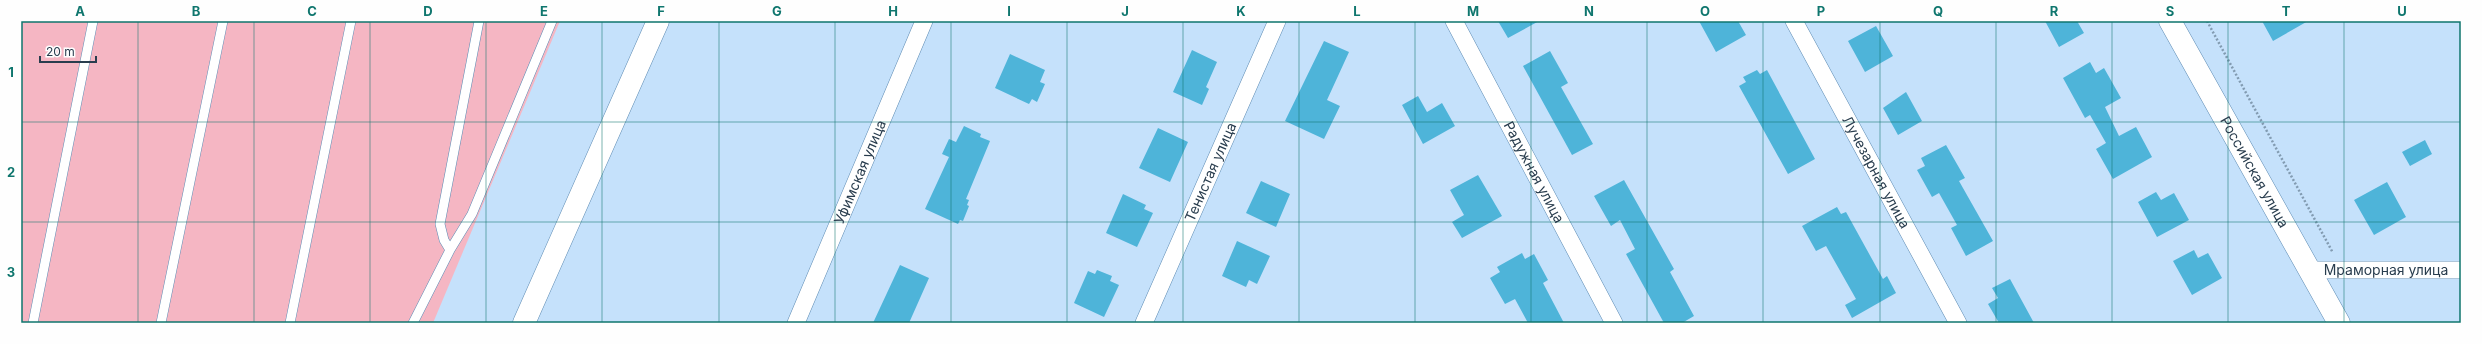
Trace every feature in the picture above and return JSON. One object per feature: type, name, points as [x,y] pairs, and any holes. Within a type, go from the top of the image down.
[{"type":"main road","points":[[524,323],[658,21]]},
{"type":"main road","name":"Российская улица","points":[[2170,21],[2339,323]]},
{"type":"street","name":"Уфимская улица","points":[[796,323],[924,21]]},
{"type":"street","name":"Тенистая улица","points":[[1144,323],[1276,21]]},
{"type":"street","name":"Радужная улица","points":[[1454,21],[1614,323]]},
{"type":"street","name":"Лучезарная улица","points":[[1794,21],[1958,323]]},
{"type":"street","name":"Мраморная улица","points":[[2310,270],[2461,270]]},
{"type":"lane","points":[[33,323],[93,21]]},
{"type":"lane","points":[[161,323],[223,21]]},
{"type":"lane","points":[[290,323],[351,21]]},
{"type":"lane","points":[[450,250],[444,240],[440,224],[479,21]]},
{"type":"lane","points":[[413,323],[450,250],[472,214],[552,21]]},
{"type":"path","points":[[2207,21],[2342,270]]},
{"type":"shaded area","points":[[21,21],[560,21],[433,323],[21,323]]},
{"type":"building","points":[[1498,21],[1539,21],[1508,38]]},
{"type":"building","points":[[1699,21],[1738,21],[1746,35],[1716,52]]},
{"type":"building","points":[[2045,21],[2077,21],[2084,33],[2059,47]]},
{"type":"building","points":[[2262,21],[2308,21],[2273,41]]},
{"type":"building","points":[[1876,26],[1893,56],[1865,72],[1848,41]]},
{"type":"building","points":[[1324,41],[1349,52],[1327,100],[1340,106],[1324,139],[1285,121]]},
{"type":"building","points":[[1192,50],[1217,62],[1206,87],[1209,89],[1202,105],[1173,92]]},
{"type":"building","points":[[1550,51],[1568,83],[1561,87],[1593,144],[1572,155],[1523,66]]},
{"type":"building","points":[[1010,54],[1045,70],[1040,82],[1045,84],[1037,102],[1032,99],[1029,104],[995,88]]},
{"type":"building","points":[[2090,62],[2096,73],[2104,68],[2121,98],[2105,107],[2119,136],[2136,127],[2152,157],[2113,179],[2096,149],[2106,143],[2090,115],[2085,118],[2063,78]]},
{"type":"building","points":[[1757,70],[1760,74],[1767,70],[1815,159],[1788,174],[1739,86],[1746,82],[1743,77]]},
{"type":"building","points":[[1906,92],[1922,121],[1898,135],[1883,108]]},
{"type":"building","points":[[1418,96],[1427,112],[1442,103],[1455,126],[1423,144],[1402,105]]},
{"type":"building","points":[[964,126],[981,134],[980,137],[990,141],[966,199],[969,200],[967,205],[969,206],[963,221],[960,220],[958,224],[925,209],[949,157],[942,154],[949,139],[956,142]]},
{"type":"building","points":[[1158,128],[1188,142],[1170,182],[1139,168]]},
{"type":"building","points":[[2425,140],[2432,154],[2410,166],[2402,152]]},
{"type":"building","points":[[1946,145],[1965,178],[1959,181],[1993,241],[1966,256],[1951,228],[1957,225],[1939,193],[1932,197],[1917,170],[1925,166],[1921,158]]},
{"type":"building","points":[[1478,175],[1502,216],[1462,238],[1452,222],[1464,215],[1450,190]]},
{"type":"building","points":[[1624,180],[1674,269],[1670,272],[1694,316],[1682,323],[1664,323],[1626,254],[1635,249],[1620,220],[1611,226],[1594,196]]},
{"type":"building","points":[[1261,181],[1290,194],[1276,227],[1246,213]]},
{"type":"building","points":[[2387,182],[2406,217],[2374,235],[2354,200]]},
{"type":"building","points":[[2156,192],[2161,200],[2174,193],[2189,220],[2157,237],[2138,202]]},
{"type":"building","points":[[1123,194],[1146,205],[1144,209],[1153,213],[1137,247],[1106,233]]},
{"type":"building","points":[[1837,207],[1841,214],[1846,212],[1883,279],[1887,276],[1896,293],[1852,318],[1845,305],[1856,299],[1826,246],[1816,251],[1802,226]]},
{"type":"building","points":[[1237,241],[1270,256],[1257,284],[1249,280],[1246,287],[1222,276]]},
{"type":"building","points":[[2194,250],[2198,258],[2208,253],[2222,278],[2192,295],[2173,261]]},
{"type":"building","points":[[1522,253],[1525,259],[1534,254],[1548,280],[1543,283],[1564,323],[1528,323],[1515,299],[1505,304],[1490,278],[1500,272],[1497,267]]},
{"type":"building","points":[[900,265],[929,278],[909,323],[873,323]]},
{"type":"building","points":[[1097,270],[1112,276],[1110,281],[1119,285],[1104,317],[1074,303],[1088,271],[1095,274]]},
{"type":"building","points":[[2010,279],[2034,323],[1999,323],[1988,304],[1998,298],[1992,288]]}]
